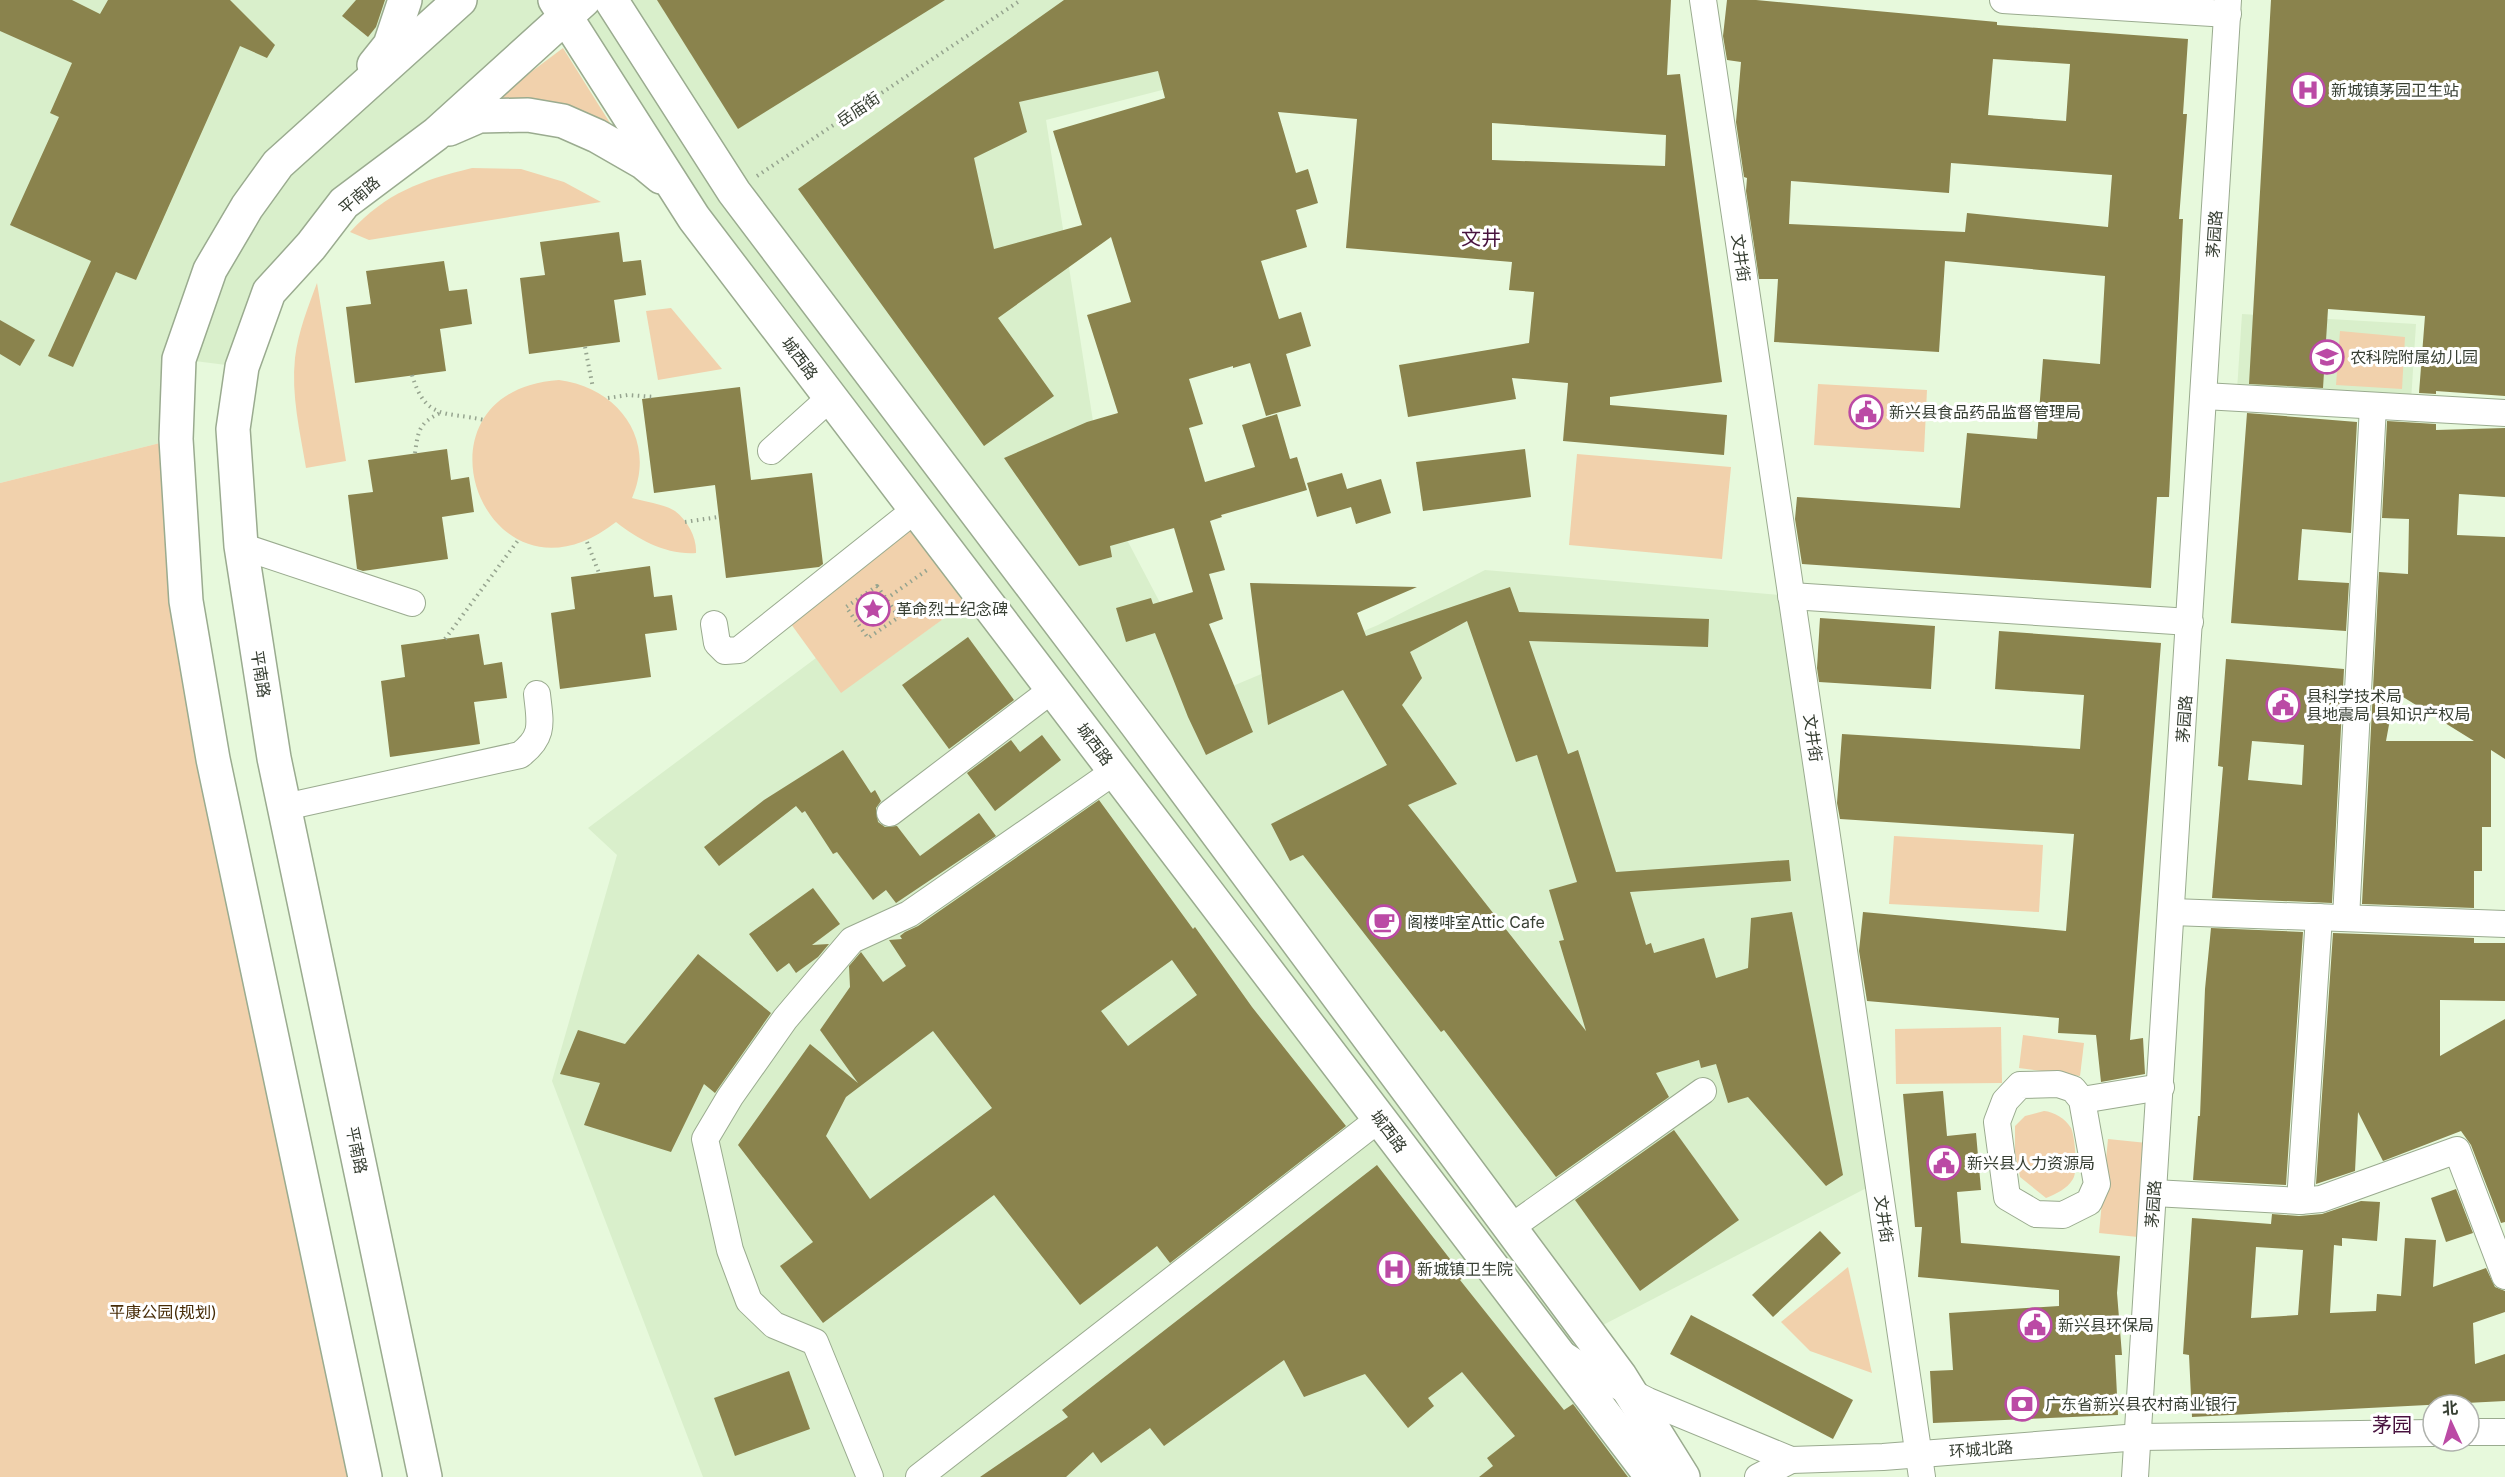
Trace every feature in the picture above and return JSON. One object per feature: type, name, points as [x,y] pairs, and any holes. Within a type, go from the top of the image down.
[{"type":"main road","points":[[337,111],[390,45],[405,0]]},
{"type":"main road","points":[[365,1477],[213,759],[186,601],[176,438],[179,359],[210,270],[247,207],[278,164],[460,0]]},
{"type":"main road","points":[[611,0],[734,192],[1137,725],[1620,1376],[1683,1477]]},
{"type":"main road","name":"平南路","points":[[425,1477],[274,758],[241,546],[233,429],[242,367],[269,291],[311,246],[344,203],[436,134],[568,6]]},
{"type":"main road","name":"城西路","points":[[568,6],[694,218],[1652,1477]]},
{"type":"main road","points":[[436,134],[479,116],[528,115],[563,121],[597,136],[644,164],[674,187]]},
{"type":"street","name":"文井街","points":[[1703,0],[1920,1465]]},
{"type":"street","points":[[2003,0],[2228,7]]},
{"type":"street","name":"茅园路","points":[[2135,1477],[2228,7]]},
{"type":"street","points":[[2204,396],[2505,413]]},
{"type":"street","points":[[771,451],[831,398]]},
{"type":"street","points":[[2346,918],[2373,406]]},
{"type":"street","points":[[714,624],[717,642],[725,651],[739,650],[916,509]]},
{"type":"street","points":[[241,546],[412,603]]},
{"type":"street","points":[[1791,596],[2190,622]]},
{"type":"street","points":[[890,813],[1053,689]]},
{"type":"street","points":[[285,807],[520,755],[534,744],[541,727],[537,694]]},
{"type":"street","points":[[870,1477],[816,1342],[774,1325],[749,1301],[730,1250],[705,1139],[730,1097],[785,1019],[852,940],[909,914],[1115,771]]},
{"type":"street","points":[[2172,912],[2505,924]]},
{"type":"street","points":[[2300,1201],[2319,917]]},
{"type":"street","points":[[2038,1084],[2058,1084],[2073,1089],[2082,1100],[2097,1184],[2089,1202],[2063,1215],[2036,1214],[2007,1197],[1997,1122],[2005,1101],[2020,1085],[2038,1084]]},
{"type":"street","points":[[2082,1100],[2161,1087]]},
{"type":"street","points":[[1510,1228],[1702,1090]]},
{"type":"street","points":[[919,1477],[1379,1119]]},
{"type":"street","points":[[2154,1193],[2300,1201],[2321,1199],[2457,1150],[2505,1276]]},
{"type":"street","name":"环城北路","points":[[1555,1349],[1592,1372],[1648,1401],[1791,1460],[1920,1465],[2139,1437],[2421,1433]]},
{"type":"street","points":[[2481,1432],[2505,1432]]},
{"type":"street","points":[[1758,1477],[1791,1460]]},
{"type":"path","name":"岳庙街","points":[[734,192],[1021,0]]},
{"type":"path","points":[[585,347],[593,388]]},
{"type":"path","points":[[412,375],[423,402],[440,413],[484,420]]},
{"type":"path","points":[[608,398],[628,395],[655,397]]},
{"type":"path","points":[[415,453],[417,434],[426,420],[440,413]]},
{"type":"path","points":[[684,522],[718,517]]},
{"type":"path","points":[[445,639],[519,539]]},
{"type":"path","points":[[587,542],[599,573]]},
{"type":"path","points":[[886,599],[950,554]]},
{"type":"path","points":[[877,586],[886,599],[899,617],[868,638],[846,608],[877,586]]},
{"type":"shaded area","points":[[0,0],[1231,0],[1224,74],[1046,120],[1105,498],[1209,696],[1378,625],[1485,570],[1791,596],[1878,1182],[1555,1350],[1652,1477],[703,1477],[552,1081],[617,855],[588,828],[816,658],[841,692],[979,593],[565,17],[311,246],[242,367],[179,359],[176,439],[0,483]]},
{"type":"shaded area","name":"农科院附属幼儿园","points":[[2242,314],[2416,324],[2411,401],[2237,390]]},
{"type":"green space","points":[[563,48],[615,131],[487,105]]},
{"type":"green space","points":[[472,168],[521,169],[564,182],[601,202],[369,240],[350,232],[377,207],[405,190],[420,183]]},
{"type":"green space","points":[[317,283],[346,461],[306,468],[297,413],[294,372],[298,339]]},
{"type":"green space","points":[[671,308],[722,369],[658,380],[646,311]]},
{"type":"green space","points":[[2340,331],[2405,337],[2402,389],[2336,385]]},
{"type":"green space","points":[[559,380],[580,385],[599,394],[615,406],[627,420],[636,437],[640,456],[639,477],[632,498],[675,511],[691,530],[696,553],[674,552],[653,545],[616,522],[570,546],[530,544],[499,525],[479,493],[472,457],[482,421],[510,393]]},
{"type":"green space","points":[[1818,384],[1927,390],[1924,452],[1814,445]]},
{"type":"green space","name":"平康公园(规划)","points":[[176,439],[186,601],[365,1477],[0,1477],[0,483]]},
{"type":"green space","points":[[1577,454],[1731,467],[1722,559],[1569,545]]},
{"type":"green space","points":[[923,519],[979,593],[841,693],[791,624]]},
{"type":"green space","points":[[1894,836],[2043,845],[2039,912],[1889,904]]},
{"type":"green space","points":[[2001,1027],[2002,1083],[1896,1084],[1895,1029]]},
{"type":"green space","points":[[2023,1035],[2084,1043],[2080,1076],[2019,1068]]},
{"type":"green space","points":[[2044,1111],[2059,1116],[2071,1128],[2076,1162],[2075,1175],[2071,1183],[2046,1198],[2020,1177],[2015,1152],[2015,1126],[2025,1116]]},
{"type":"green space","points":[[2108,1139],[2147,1143],[2138,1237],[2099,1233]]},
{"type":"green space","points":[[1848,1267],[1872,1373],[1810,1351],[1781,1322]]},
{"type":"building","points":[[0,0],[72,0],[100,14],[108,0],[230,0],[275,45],[267,58],[240,46],[136,280],[116,272],[73,367],[48,356],[91,261],[10,225],[59,117],[50,113],[72,63],[0,31]]},
{"type":"building","points":[[356,0],[385,0],[376,27],[368,37],[342,16]]},
{"type":"building","points":[[657,0],[945,0],[738,129]]},
{"type":"building","points":[[1064,0],[1671,0],[1667,75],[1680,74],[1722,382],[1610,397],[1610,405],[1727,415],[1724,455],[1563,441],[1568,383],[1512,378],[1516,399],[1408,417],[1399,365],[1529,343],[1534,292],[1509,290],[1512,262],[1346,248],[1357,119],[1278,112],[1296,173],[1308,169],[1318,203],[1296,210],[1307,247],[1261,261],[1279,319],[1301,312],[1311,346],[1286,354],[1301,406],[1266,416],[1250,363],[1233,368],[1233,366],[1189,379],[1203,424],[1189,428],[1205,482],[1255,467],[1242,425],[1277,414],[1290,459],[1297,457],[1307,490],[1221,515],[1222,517],[1210,521],[1225,570],[1209,574],[1223,619],[1209,624],[1253,732],[1206,755],[1188,717],[1155,633],[1126,642],[1116,608],[1151,598],[1153,604],[1193,592],[1174,528],[1110,546],[1112,557],[1079,566],[1004,458],[1087,422],[1118,413],[1087,315],[1131,302],[1111,237],[998,318],[1054,396],[984,446],[798,189]],"holes":[[[1158,71],[1165,98],[1053,131],[1082,225],[994,249],[974,158],[1027,132],[1019,102]],[[1492,123],[1666,135],[1665,166],[1492,160]]]},
{"type":"building","points":[[1727,0],[1756,0],[1997,22],[1997,25],[2188,39],[2183,114],[2187,114],[2179,219],[2183,219],[2169,497],[2157,497],[2151,588],[1802,564],[1795,519],[1797,497],[1960,508],[1967,433],[2037,439],[2043,359],[2100,364],[2105,276],[1945,261],[1939,352],[1774,342],[1778,279],[1759,279],[1746,191],[1747,178],[1744,177],[1736,122],[1741,62],[1727,60],[1723,36]],"holes":[[[1993,59],[2070,64],[2066,121],[1988,115]],[[1951,163],[2112,175],[2108,227],[1967,213],[1965,232],[1789,224],[1791,181],[1949,193]]]},
{"type":"building","points":[[2271,0],[2505,0],[2505,396],[2436,391],[2436,394],[2419,393],[2425,316],[2328,309],[2323,388],[2249,384]]},
{"type":"building","points":[[619,232],[623,262],[641,260],[646,295],[614,300],[620,342],[529,354],[520,278],[545,275],[540,242]]},
{"type":"building","points":[[444,261],[449,291],[467,289],[472,324],[440,329],[446,371],[355,383],[346,307],[371,304],[366,271]]},
{"type":"building","points":[[0,320],[35,340],[20,366],[0,354]]},
{"type":"building","points":[[740,387],[751,480],[812,473],[823,564],[819,567],[726,578],[715,485],[654,493],[642,399]]},
{"type":"building","points":[[2247,413],[2357,422],[2351,533],[2302,529],[2298,580],[2349,583],[2346,631],[2231,623]]},
{"type":"building","points":[[2387,421],[2436,424],[2436,430],[2505,428],[2505,497],[2459,494],[2457,535],[2505,537],[2505,759],[2491,750],[2491,827],[2482,827],[2482,871],[2474,871],[2474,908],[2362,904],[2379,572],[2408,574],[2409,519],[2382,518]],"holes":[[[2395,692],[2474,741],[2386,741]]]},
{"type":"building","points":[[447,449],[451,480],[469,477],[474,512],[442,517],[448,559],[363,571],[357,569],[348,495],[373,492],[368,460]]},
{"type":"building","points":[[1525,449],[1531,497],[1423,511],[1416,462]]},
{"type":"building","points":[[1342,473],[1347,489],[1381,479],[1391,513],[1356,524],[1351,507],[1317,517],[1307,483]]},
{"type":"building","points":[[650,566],[654,597],[672,595],[677,630],[645,634],[651,677],[560,689],[551,613],[575,609],[571,577]]},
{"type":"building","points":[[1250,583],[1417,587],[1357,613],[1366,636],[1510,587],[1519,612],[1709,619],[1708,647],[1529,641],[1568,754],[1578,750],[1616,872],[1789,860],[1791,881],[1630,892],[1646,945],[1651,943],[1654,953],[1704,938],[1716,978],[1748,968],[1751,918],[1792,912],[1843,1175],[1826,1186],[1748,1097],[1728,1103],[1716,1064],[1701,1068],[1699,1060],[1656,1073],[1669,1097],[1556,1177],[1444,1030],[1441,1032],[1303,855],[1290,861],[1271,824],[1387,765],[1343,690],[1268,725]],"holes":[[[1467,621],[1516,762],[1537,755],[1577,882],[1549,890],[1564,940],[1559,941],[1586,1031],[1408,805],[1457,784],[1402,705],[1422,678],[1410,652]]]},
{"type":"building","points":[[1820,618],[1935,626],[1931,689],[1819,682],[1817,668]]},
{"type":"building","points":[[1999,631],[2161,643],[2130,1040],[2143,1038],[2145,1074],[2101,1082],[2096,1035],[2058,1033],[2059,1018],[1867,1001],[1859,951],[1863,912],[2066,931],[2074,834],[1840,819],[1837,803],[1842,734],[2080,749],[2084,695],[1995,689]]},
{"type":"building","points":[[479,634],[484,665],[502,662],[507,698],[474,702],[480,744],[390,757],[381,681],[405,677],[401,645]]},
{"type":"building","points":[[968,637],[1014,700],[949,749],[902,685]]},
{"type":"building","points":[[2226,659],[2344,669],[2332,903],[2212,898],[2223,767],[2218,766]],"holes":[[[2252,741],[2304,745],[2302,785],[2248,780]]]},
{"type":"building","points":[[1042,735],[1061,760],[995,811],[967,773],[1011,740],[1020,752]]},
{"type":"building","points":[[843,750],[871,793],[875,790],[881,801],[876,808],[878,822],[885,827],[897,826],[920,856],[979,813],[996,836],[896,903],[886,890],[873,900],[837,852],[833,854],[805,811],[802,813],[796,806],[719,866],[704,847],[764,800]]},
{"type":"building","points":[[1099,800],[1252,1007],[1346,1126],[1170,1263],[1157,1246],[1080,1305],[994,1195],[823,1323],[780,1266],[813,1242],[738,1145],[810,1044],[858,1083],[820,1030],[850,987],[849,966],[861,952],[883,982],[906,966],[889,940],[902,939],[900,936],[918,926]],"holes":[[[1172,960],[1197,995],[1128,1046],[1101,1011]],[[933,1031],[992,1108],[870,1199],[826,1136],[846,1097]]]},
{"type":"building","points":[[813,888],[840,924],[812,945],[829,944],[818,957],[796,973],[789,963],[777,972],[749,934]]},
{"type":"building","points":[[2211,928],[2303,932],[2286,1185],[2193,1180],[2198,1116],[2200,1116],[2205,989]]},
{"type":"building","points":[[2333,933],[2474,938],[2474,943],[2505,943],[2505,1001],[2440,1000],[2440,1056],[2505,1019],[2505,1222],[2501,1223],[2471,1145],[2461,1131],[2383,1161],[2358,1112],[2355,1171],[2316,1184]]},
{"type":"building","points":[[698,954],[771,1013],[715,1093],[704,1084],[671,1152],[584,1125],[600,1083],[560,1074],[578,1030],[625,1044]]},
{"type":"building","points":[[1943,1091],[1947,1136],[1976,1133],[1981,1190],[1957,1192],[1961,1243],[2120,1256],[2117,1293],[2122,1355],[2115,1355],[2118,1415],[1933,1423],[1930,1371],[1953,1370],[1949,1313],[2059,1306],[2059,1290],[1918,1277],[1922,1227],[1915,1227],[1903,1094]]},
{"type":"building","points":[[1674,1130],[1739,1220],[1640,1291],[1575,1200]]},
{"type":"building","points":[[1377,1165],[1464,1277],[1460,1280],[1564,1410],[1573,1404],[1628,1477],[1479,1477],[1493,1466],[1487,1458],[1515,1436],[1462,1372],[1428,1398],[1434,1406],[1408,1428],[1365,1374],[1304,1397],[1284,1360],[1164,1446],[1150,1428],[1101,1463],[1093,1452],[1066,1477],[980,1477],[1068,1417],[1062,1410]]},
{"type":"building","points":[[2456,1189],[2473,1233],[2446,1242],[2431,1198]]},
{"type":"building","points":[[2361,1201],[2380,1202],[2377,1241],[2342,1238],[2342,1246],[2334,1245],[2330,1313],[2376,1311],[2377,1294],[2401,1296],[2405,1238],[2436,1240],[2433,1287],[2486,1268],[2495,1287],[2505,1291],[2505,1312],[2473,1323],[2475,1364],[2505,1354],[2505,1401],[2481,1402],[2481,1393],[2421,1393],[2421,1405],[2192,1417],[2189,1355],[2183,1354],[2192,1218],[2271,1224],[2272,1214],[2299,1216],[2322,1214]],"holes":[[[2256,1247],[2303,1250],[2298,1315],[2251,1318]]]},
{"type":"building","points":[[1820,1231],[1841,1253],[1773,1317],[1752,1295]]},
{"type":"building","points":[[1691,1315],[1853,1400],[1833,1439],[1670,1354]]},
{"type":"building","points":[[789,1371],[810,1429],[735,1456],[714,1398]]},
{"type":"place","name":"新城镇茅园卫生站","points":[[2308,90]]},
{"type":"place","name":"农科院附属幼儿园","points":[[2327,357]]},
{"type":"place","name":"新兴县食品药品监督管理局","points":[[1866,412]]},
{"type":"place","name":"革命烈士纪念碑","points":[[873,609]]},
{"type":"place","name":"县科学技术局 县地震局 县知识产权局","points":[[2283,705]]},
{"type":"place","name":"阁楼啡室Attic Cafe","points":[[1384,922]]},
{"type":"place","name":"新兴县人力资源局","points":[[1944,1163]]},
{"type":"place","name":"新城镇卫生院","points":[[1394,1269]]},
{"type":"place","name":"新兴县环保局","points":[[2035,1325]]},
{"type":"place","name":"广东省新兴县农村商业银行","points":[[2022,1404]]},
{"type":"district","name":"文井","points":[[1481,238]]},
{"type":"district","name":"茅园","points":[[2392,1425]]}]
